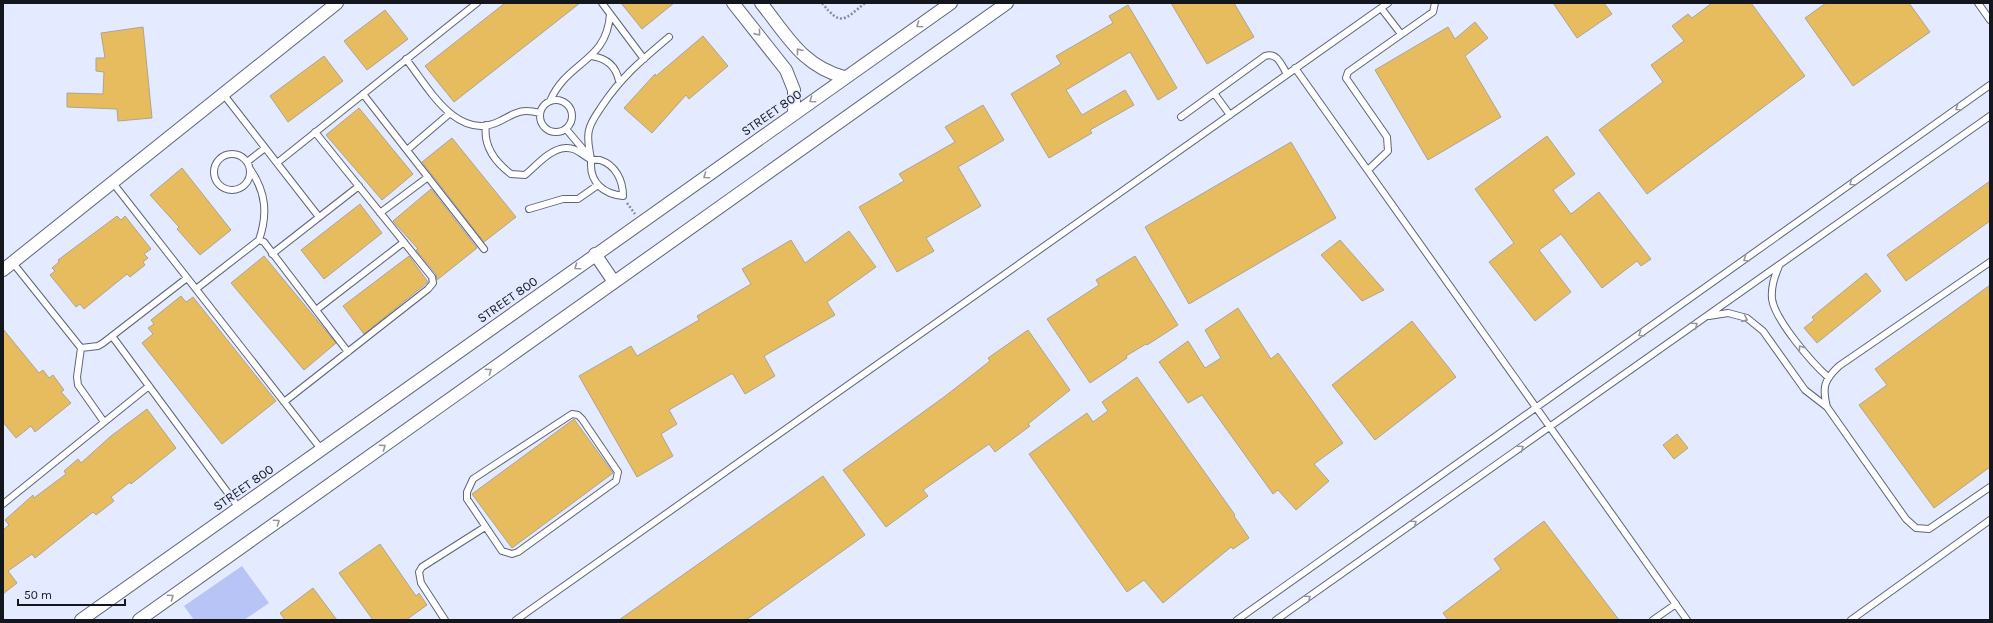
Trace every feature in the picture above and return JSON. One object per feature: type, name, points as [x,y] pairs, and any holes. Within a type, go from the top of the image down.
[{"type":"street","points":[[8,267],[337,3]]},
{"type":"street","points":[[733,3],[786,70],[794,90],[794,113]]},
{"type":"street","points":[[761,3],[804,57],[823,70],[844,77]]},
{"type":"street","name":"STREET 800","points":[[81,620],[950,3]]},
{"type":"street","points":[[139,620],[1007,3]]},
{"type":"street","points":[[595,254],[614,282]]},
{"type":"lane","points":[[277,163],[477,3]]},
{"type":"lane","points":[[602,3],[644,59]]},
{"type":"lane","points":[[516,620],[1388,3]]},
{"type":"lane","points":[[1368,170],[1388,151],[1387,137],[1346,78],[1348,72],[1433,12],[1435,3]]},
{"type":"lane","points":[[1978,3],[1990,20]]},
{"type":"lane","points":[[1381,8],[1401,34]]},
{"type":"lane","points":[[550,101],[554,92],[566,76],[591,56],[606,37],[610,14]]},
{"type":"lane","points":[[486,125],[485,133],[488,149],[511,174],[525,176],[556,150],[566,148],[576,149],[591,159],[608,164],[615,171],[620,178],[623,188],[622,196],[605,192],[598,185],[591,168],[591,159],[587,140],[592,121],[619,81],[669,37]]},
{"type":"lane","points":[[1181,117],[1265,56],[1270,54],[1277,57],[1287,74]]},
{"type":"lane","points":[[591,56],[604,59],[610,63],[618,74],[619,81]]},
{"type":"lane","points":[[406,59],[449,114],[461,121],[473,125],[486,125],[499,122],[519,111],[530,110],[540,113]]},
{"type":"lane","points":[[1295,68],[1687,620]]},
{"type":"lane","points":[[1237,620],[1990,85]]},
{"type":"lane","points":[[1214,92],[1230,114]]},
{"type":"lane","points":[[363,94],[484,249]]},
{"type":"lane","points":[[224,95],[319,217]]},
{"type":"lane","points":[[550,101],[561,101],[570,108],[572,119],[566,129],[556,132],[550,131],[542,124],[540,113],[545,104],[550,101]]},
{"type":"lane","points":[[407,150],[449,114]]},
{"type":"lane","points":[[1276,620],[1990,116]]},
{"type":"lane","points":[[566,129],[591,159]]},
{"type":"lane","points":[[284,402],[428,289],[433,283],[432,277],[315,132]]},
{"type":"lane","points":[[196,289],[259,240],[264,226],[265,203],[258,181],[248,165],[238,155],[225,155],[216,164],[215,176],[222,186],[233,190],[240,189],[248,180],[248,165],[265,148]]},
{"type":"lane","points":[[380,212],[428,177]]},
{"type":"lane","points":[[113,183],[321,449]]},
{"type":"lane","points":[[529,210],[563,199],[578,199],[598,185]]},
{"type":"lane","points":[[272,254],[359,186]]},
{"type":"lane","points":[[259,240],[264,242],[348,352]]},
{"type":"lane","points":[[316,310],[404,242]]},
{"type":"lane","points":[[1828,407],[1824,392],[1828,377],[1839,366],[1990,262]]},
{"type":"lane","points":[[1780,265],[1772,282],[1772,300],[1780,317],[1808,357],[1828,377]]},
{"type":"lane","points":[[8,267],[81,348],[77,377],[78,385],[104,422]]},
{"type":"lane","points":[[81,348],[98,346],[187,278]]},
{"type":"lane","points":[[1708,316],[1728,313],[1747,318],[1763,331],[1805,390],[1828,407],[1906,519],[1916,528],[1929,529],[1990,487]]},
{"type":"lane","points":[[112,336],[238,508]]},
{"type":"lane","points":[[3,504],[148,386]]},
{"type":"lane","points":[[572,414],[578,415],[618,472],[616,481],[512,554],[502,551],[485,527],[467,499],[467,492],[473,479],[567,416],[572,414]]},
{"type":"lane","points":[[1851,620],[1990,520]]},
{"type":"lane","points":[[445,620],[421,583],[419,572],[422,567],[485,527]]},
{"type":"lane","points":[[1652,620],[1676,604]]},
{"type":"path","points":[[822,3],[835,17],[841,19],[847,18],[865,3]]},
{"type":"path","points":[[622,196],[641,222]]},
{"type":"shaded area","points":[[242,566],[269,603],[244,620],[194,620],[184,606]]},
{"type":"building","points":[[505,3],[580,3],[454,102],[425,66]]},
{"type":"building","points":[[621,3],[674,3],[642,29]]},
{"type":"building","points":[[1171,3],[1234,3],[1254,37],[1207,64]]},
{"type":"building","points":[[1553,3],[1604,3],[1612,14],[1577,38]]},
{"type":"building","points":[[1712,3],[1751,3],[1805,76],[1647,194],[1599,130],[1663,82],[1651,65],[1684,41],[1672,26],[1688,14],[1692,18]]},
{"type":"building","points":[[1826,3],[1909,3],[1930,32],[1853,86],[1805,18]]},
{"type":"building","points":[[1128,5],[1177,88],[1158,100],[1130,52],[1066,90],[1082,115],[1125,90],[1134,105],[1090,130],[1092,133],[1049,158],[1011,94],[1061,64],[1056,56],[1113,23],[1109,16]]},
{"type":"building","points":[[385,10],[408,39],[367,70],[344,41]]},
{"type":"building","points":[[1475,22],[1488,38],[1465,56],[1501,117],[1428,160],[1375,70],[1448,27],[1455,39]]},
{"type":"building","points":[[143,27],[152,118],[118,121],[117,109],[67,107],[67,93],[103,94],[104,72],[96,71],[96,58],[105,58],[101,33]]},
{"type":"building","points":[[703,36],[728,66],[689,99],[686,95],[652,133],[624,108],[655,74],[656,76]]},
{"type":"building","points":[[324,56],[343,81],[288,122],[270,96]]},
{"type":"building","points":[[983,105],[1004,140],[958,167],[981,206],[926,238],[934,251],[897,272],[859,207],[904,181],[899,174],[955,142],[945,127]]},
{"type":"building","points":[[359,108],[413,174],[382,200],[326,135]]},
{"type":"building","points":[[1547,136],[1575,174],[1553,190],[1571,214],[1599,192],[1651,259],[1641,266],[1637,261],[1602,288],[1561,234],[1539,250],[1571,292],[1535,321],[1489,262],[1514,243],[1475,189]]},
{"type":"building","points":[[452,138],[516,217],[484,242],[422,162]]},
{"type":"building","points":[[1291,142],[1336,218],[1189,304],[1145,227]]},
{"type":"building","points":[[182,168],[231,230],[200,255],[177,229],[179,227],[150,195]]},
{"type":"building","points":[[1990,181],[1990,221],[1906,281],[1887,255]]},
{"type":"building","points":[[431,189],[477,248],[437,280],[436,274],[416,250],[418,249],[393,221]]},
{"type":"building","points":[[360,204],[382,233],[324,279],[301,250]]},
{"type":"building","points":[[117,216],[121,220],[125,216],[151,249],[144,254],[148,258],[143,262],[145,265],[130,277],[127,274],[84,309],[80,304],[76,307],[50,275],[55,271],[52,268],[59,262],[58,260]]},
{"type":"building","points":[[849,231],[876,267],[827,302],[835,315],[764,356],[775,376],[745,394],[733,374],[731,374],[669,410],[677,424],[661,434],[673,456],[637,477],[579,376],[631,346],[637,356],[699,320],[697,316],[751,284],[742,269],[791,240],[805,263]]},
{"type":"building","points":[[1340,240],[1384,290],[1362,301],[1321,255]]},
{"type":"building","points":[[264,256],[336,343],[304,370],[231,283]]},
{"type":"building","points":[[409,256],[428,282],[364,334],[343,306]]},
{"type":"building","points":[[1135,256],[1178,325],[1147,345],[1146,344],[1126,356],[1127,358],[1090,383],[1047,319],[1099,285],[1096,280]]},
{"type":"building","points":[[1866,273],[1881,291],[1817,343],[1804,328],[1814,320],[1812,317]]},
{"type":"building","points":[[1990,285],[1990,467],[1934,508],[1859,405],[1887,385],[1875,369]]},
{"type":"building","points":[[181,296],[186,302],[193,297],[276,401],[222,444],[142,343],[153,334],[148,328],[154,324],[151,320]]},
{"type":"building","points":[[1238,308],[1271,359],[1278,353],[1343,443],[1314,464],[1329,481],[1296,510],[1278,490],[1273,494],[1202,395],[1188,403],[1159,362],[1188,341],[1205,368],[1221,358],[1205,330]]},
{"type":"building","points":[[1412,321],[1456,377],[1375,440],[1332,385]]},
{"type":"building","points":[[3,329],[39,373],[43,370],[49,378],[53,375],[64,390],[61,392],[71,403],[35,432],[31,426],[16,438],[3,422]]},
{"type":"building","points":[[1028,330],[1070,390],[1028,424],[1030,426],[995,452],[989,444],[923,490],[928,496],[886,527],[843,470],[944,397],[990,361],[988,358]]},
{"type":"building","points":[[1137,377],[1235,515],[1234,516],[1249,538],[1233,549],[1231,547],[1163,603],[1144,580],[1127,592],[1029,454],[1087,413],[1093,422],[1108,411],[1102,402]]},
{"type":"building","points":[[147,409],[176,448],[131,484],[130,482],[111,497],[114,501],[96,515],[93,512],[35,558],[32,554],[8,571],[17,583],[3,594],[3,530],[9,525],[5,520],[33,495],[34,498],[66,474],[64,471],[78,459],[81,463],[111,436]]},
{"type":"building","points":[[574,419],[613,473],[512,548],[472,494]]},
{"type":"building","points":[[1677,434],[1688,448],[1674,459],[1663,445]]},
{"type":"building","points":[[823,476],[865,535],[746,620],[619,620]]},
{"type":"building","points":[[1544,521],[1619,620],[1448,620],[1443,613],[1501,569],[1494,559]]},
{"type":"building","points":[[380,544],[416,596],[419,593],[427,605],[406,620],[373,620],[339,573]]},
{"type":"building","points":[[313,588],[337,620],[285,620],[280,613]]}]
